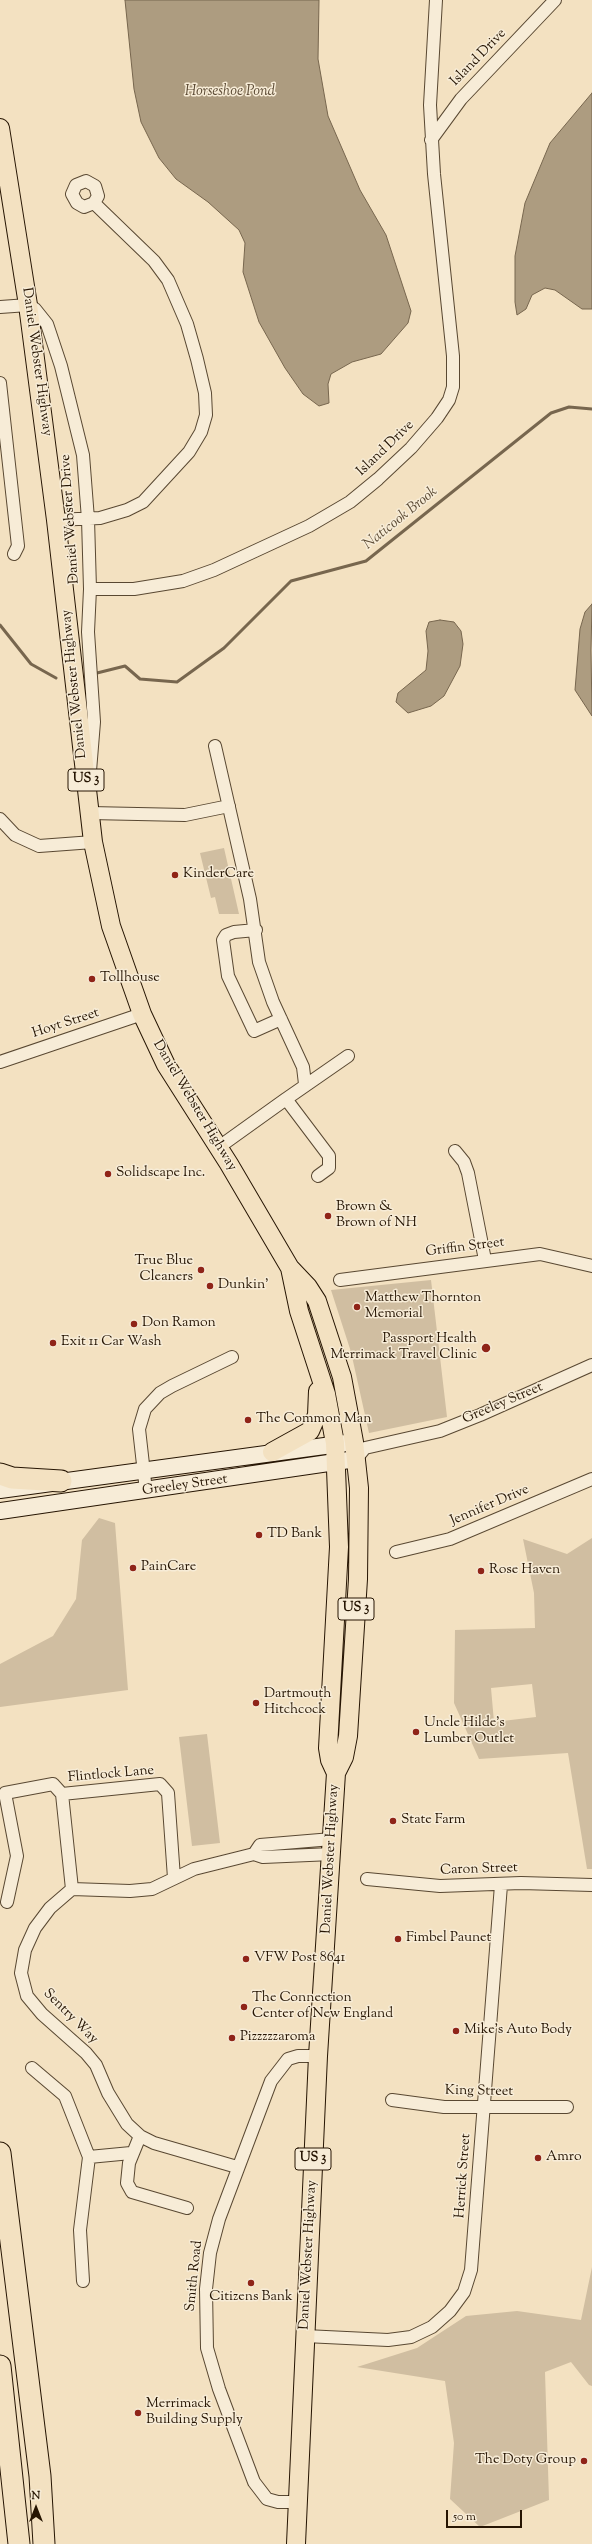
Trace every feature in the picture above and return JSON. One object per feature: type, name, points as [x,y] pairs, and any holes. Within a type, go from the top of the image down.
[{"type":"highway","points":[[0,1474],[12,1478],[61,1481]]},
{"type":"highway","points":[[0,2153],[40,2476],[44,2544]]},
{"type":"highway","points":[[0,2366],[19,2544]]},
{"type":"main road","name":"Daniel Webster Highway","points":[[0,128],[28,305],[56,520],[93,842],[111,926],[142,1014],[166,1065],[290,1268],[308,1287],[317,1301],[342,1376],[358,1450],[360,1528],[351,1705],[347,1747],[336,1774],[318,2056],[296,2544]]},
{"type":"main road","name":"Daniel Webster Highway","points":[[290,1268],[292,1288],[326,1394],[335,1443],[339,1547],[328,1748],[330,1760],[336,1774]]},
{"type":"main road","points":[[272,1452],[302,1436],[314,1425],[318,1408],[318,1370]]},
{"type":"main road","name":"Greeley Street","points":[[0,1490],[335,1443],[358,1450]]},
{"type":"main road","name":"Greeley Street","points":[[0,1512],[336,1463],[358,1450]]},
{"type":"street","name":"Island Drive","points":[[90,590],[140,589],[182,581],[214,570],[309,526],[350,502],[378,479],[411,448],[437,418],[449,400],[454,373],[431,140],[430,81],[436,0]]},
{"type":"street","name":"Island Drive","points":[[431,140],[461,99],[555,0]]},
{"type":"street","points":[[56,520],[88,519],[113,515],[143,502],[189,452],[201,432],[206,415],[205,393],[197,359],[187,324],[168,280],[139,246],[94,204]]},
{"type":"street","points":[[0,307],[28,305]]},
{"type":"street","name":"Daniel Webster Drive","points":[[28,305],[35,309],[47,324],[61,366],[83,456],[88,519],[90,590],[88,612],[89,653],[94,740],[87,791]]},
{"type":"street","points":[[0,383],[3,444],[18,546],[14,554]]},
{"type":"street","points":[[215,746],[256,930],[259,962],[281,1019],[303,1067],[306,1084]]},
{"type":"street","points":[[90,813],[185,815],[229,806]]},
{"type":"street","points":[[0,819],[19,837],[39,846],[93,842]]},
{"type":"street","points":[[256,930],[234,932],[226,935],[223,940],[228,976],[254,1031],[281,1019]]},
{"type":"street","name":"Hoyt Street","points":[[0,1062],[142,1014]]},
{"type":"street","points":[[218,1148],[286,1098],[348,1056]]},
{"type":"street","points":[[286,1098],[329,1156],[329,1168],[318,1176]]},
{"type":"street","points":[[455,1151],[464,1162],[468,1173],[485,1260]]},
{"type":"street","name":"Griffin Street","points":[[340,1280],[540,1254],[592,1266]]},
{"type":"street","points":[[146,1491],[139,1429],[145,1409],[151,1401],[172,1386],[232,1357]]},
{"type":"street","name":"Greeley Street","points":[[358,1450],[440,1430],[474,1418],[592,1365]]},
{"type":"street","name":"Jennifer Drive","points":[[396,1552],[450,1539],[592,1479]]},
{"type":"street","points":[[7,1902],[17,1856],[5,1793],[53,1784],[62,1794],[72,1889],[130,1891],[152,1889],[174,1878],[222,1860],[254,1854],[260,1845],[332,1847]]},
{"type":"street","name":"Flintlock Lane","points":[[62,1794],[160,1784],[168,1793],[174,1878]]},
{"type":"street","name":"Caron Street","points":[[367,1880],[440,1886],[592,1885]]},
{"type":"street","name":"Herrick Street","points":[[305,2336],[388,2340],[411,2337],[432,2327],[450,2311],[464,2292],[471,2270],[501,1885]]},
{"type":"street","name":"Sentry Way","points":[[72,1889],[50,1908],[35,1928],[25,1950],[21,1973],[27,1996],[42,2014],[86,2053],[96,2066],[114,2104],[127,2124],[140,2136],[154,2143],[237,2167]]},
{"type":"street","name":"Smith Road","points":[[297,2502],[278,2502],[267,2499],[254,2482],[221,2396],[208,2348],[206,2289],[210,2253],[218,2219],[265,2096],[276,2072],[288,2059],[298,2056],[318,2056]]},
{"type":"street","points":[[32,2068],[65,2096],[89,2157],[80,2230],[83,2281]]},
{"type":"street","name":"King Street","points":[[392,2100],[444,2107],[567,2107]]},
{"type":"street","points":[[140,2136],[131,2153],[127,2183],[132,2192],[187,2208]]},
{"type":"street","points":[[89,2157],[131,2153]]},
{"type":"shaded area","points":[[224,848],[239,914],[219,914],[215,897],[211,898],[200,853]]},
{"type":"shaded area","points":[[431,1280],[447,1417],[369,1433],[351,1352],[331,1290]]},
{"type":"shaded area","points":[[99,1518],[115,1523],[128,1690],[0,1707],[0,1664],[53,1636],[76,1599],[82,1540]]},
{"type":"shaded area","points":[[592,1538],[592,1869],[587,1869],[568,1753],[479,1759],[454,1703],[455,1630],[535,1628],[534,1593],[523,1539],[567,1554]],"holes":[[[532,1684],[536,1717],[494,1722],[491,1688]]]},
{"type":"shaded area","points":[[207,1734],[220,1843],[192,1846],[179,1737]]},
{"type":"shaded area","points":[[592,2267],[592,2386],[589,2385],[571,2362],[545,2372],[549,2500],[480,2527],[450,2499],[454,2443],[445,2381],[357,2367],[417,2348],[466,2316],[517,2311],[581,2320]]},
{"type":"water","name":"Horseshoe Pond","points":[[125,0],[319,0],[318,59],[328,116],[360,190],[386,235],[411,311],[408,323],[381,354],[352,362],[331,374],[328,384],[329,403],[319,406],[303,394],[285,368],[259,322],[243,272],[245,243],[239,230],[208,202],[176,179],[159,158],[141,122],[134,89]]},
{"type":"water","points":[[592,93],[592,309],[582,309],[555,290],[545,288],[532,295],[526,309],[517,315],[515,302],[515,256],[525,203],[550,143]]},
{"type":"water","points":[[592,604],[592,716],[575,690],[580,629],[585,612]]},
{"type":"water","points":[[440,620],[454,622],[461,631],[463,644],[460,666],[444,696],[431,706],[408,713],[396,702],[398,693],[426,670],[428,651],[426,631],[429,622]]},
{"type":"waterway","name":"Naticook Brook","points":[[97,673],[125,666],[140,679],[177,682],[224,648],[291,581],[366,561],[551,413],[569,407],[592,409]]},
{"type":"waterway","name":"Naticook Brook","points":[[0,625],[31,664],[56,678]]},
{"type":"place","name":"KinderCare","points":[[175,875]]},
{"type":"place","name":"Tollhouse","points":[[92,979]]},
{"type":"place","name":"Solidscape Inc.","points":[[108,1174]]},
{"type":"place","name":"Brown & Brown of NH","points":[[328,1216]]},
{"type":"place","name":"True Blue Cleaners","points":[[201,1270]]},
{"type":"place","name":"Dunkin'","points":[[210,1286]]},
{"type":"place","name":"Matthew Thornton Memorial","points":[[357,1307]]},
{"type":"place","name":"Don Ramon","points":[[134,1324]]},
{"type":"place","name":"Exit 11 Car Wash","points":[[53,1343]]},
{"type":"place","name":"Passport Health Merrimack Travel Clinic","points":[[486,1348]]},
{"type":"place","name":"The Common Man","points":[[248,1420]]},
{"type":"place","name":"TD Bank","points":[[259,1535]]},
{"type":"place","name":"PainCare","points":[[133,1568]]},
{"type":"place","name":"Rose Haven","points":[[481,1571]]},
{"type":"place","name":"Dartmouth Hitchcock","points":[[256,1703]]},
{"type":"place","name":"Uncle Hilde's Lumber Outlet","points":[[416,1732]]},
{"type":"place","name":"State Farm","points":[[393,1821]]},
{"type":"place","name":"Fimbel Paunet","points":[[398,1939]]},
{"type":"place","name":"VFW Post 8641","points":[[246,1959]]},
{"type":"place","name":"The Connection Center of New England","points":[[244,2007]]},
{"type":"place","name":"Mike's Auto Body","points":[[456,2031]]},
{"type":"place","name":"Pizzzzzaroma","points":[[232,2038]]},
{"type":"place","name":"Amro","points":[[538,2158]]},
{"type":"place","name":"Citizens Bank","points":[[251,2283]]},
{"type":"place","name":"Merrimack Building Supply","points":[[138,2413]]},
{"type":"place","name":"The Doty Group","points":[[584,2461]]}]
